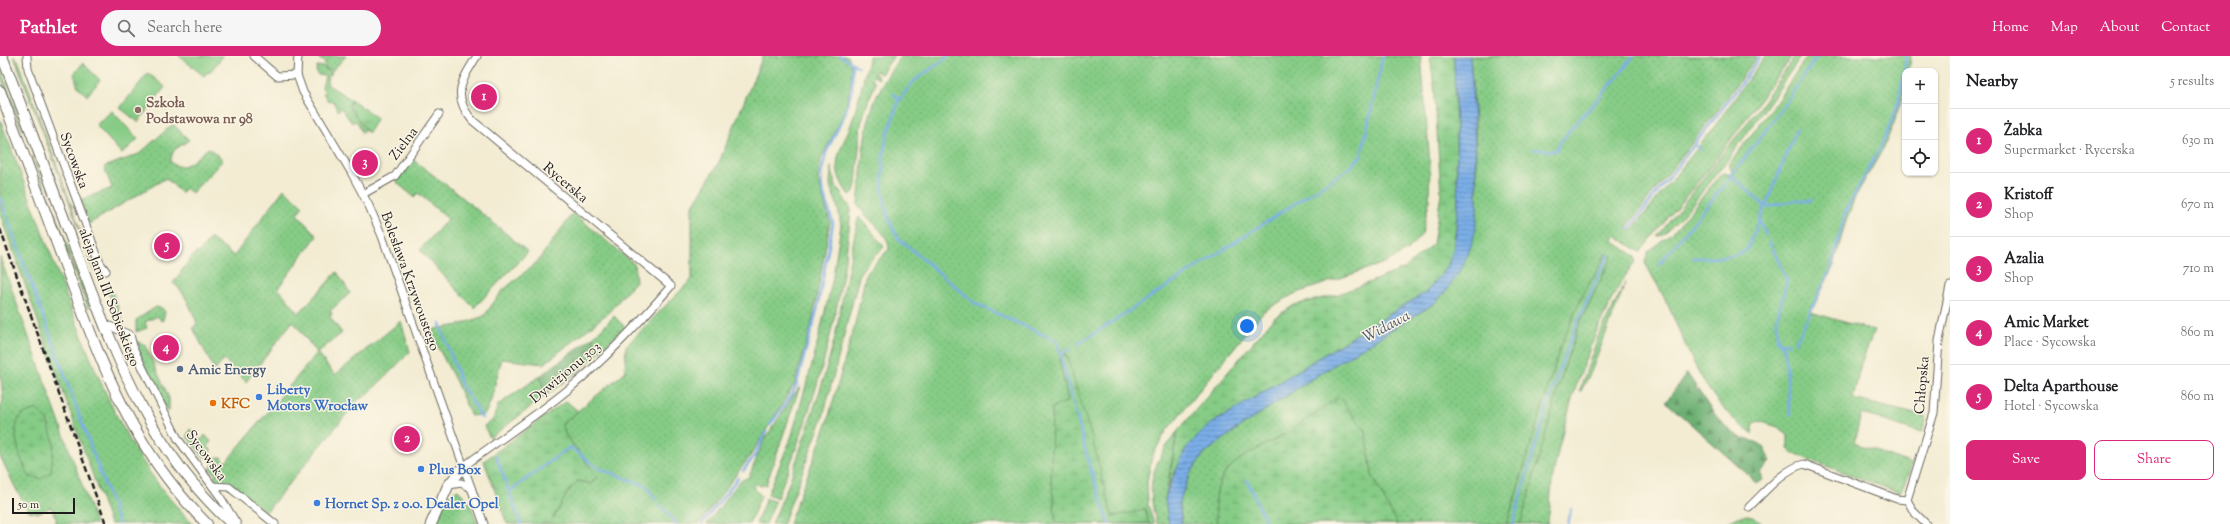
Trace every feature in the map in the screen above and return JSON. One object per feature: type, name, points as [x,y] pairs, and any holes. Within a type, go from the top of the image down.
[{"type":"main road","name":"aleja Jana III Sobieskiego","points":[[2,56],[103,323],[132,391],[163,445],[190,482],[232,524]]},
{"type":"main road","points":[[0,92],[96,349],[118,399],[147,452],[170,484],[207,524]]},
{"type":"main road","points":[[431,524],[448,486],[464,466]]},
{"type":"street","name":"Sycowska","points":[[27,56],[28,69],[100,263],[106,271]]},
{"type":"street","points":[[254,56],[277,76],[297,75]]},
{"type":"street","name":"Bolesława Krzywoustego","points":[[298,56],[297,75],[303,92],[363,194],[396,272],[484,524]]},
{"type":"street","name":"Rycerska","points":[[477,56],[463,78],[460,89],[462,103],[472,120],[671,286]]},
{"type":"street","name":"Zielna","points":[[363,194],[395,176],[439,114]]},
{"type":"street","name":"Dywizjonu 303","points":[[464,466],[569,389],[592,369],[638,324],[671,286]]},
{"type":"street","name":"Chłopska","points":[[1908,500],[1934,413],[1938,341],[1950,286]]},
{"type":"street","name":"Sycowska","points":[[103,323],[130,335],[134,350],[178,439],[213,486],[237,524]]},
{"type":"street","points":[[1749,507],[1786,473],[1795,466],[1804,464],[1897,499],[1908,500],[1914,512],[1926,524]]},
{"type":"street","points":[[448,486],[458,482],[471,488]]},
{"type":"street","points":[[213,486],[229,487],[275,524]]},
{"type":"green space","points":[[14,56],[18,60],[96,272],[89,259],[90,257]]},
{"type":"green space","points":[[179,56],[223,56],[209,73],[207,72],[204,76]]},
{"type":"green space","points":[[320,56],[346,56],[333,70],[326,69],[324,61],[319,59]]},
{"type":"green space","points":[[763,56],[848,56],[852,66],[851,82],[845,112],[821,159],[818,179],[830,222],[812,323],[795,383],[751,455],[699,524],[550,524],[569,490],[578,481],[591,484],[597,476],[565,434],[562,424],[625,372],[626,346],[692,279],[692,207],[720,160]]},
{"type":"green space","points":[[869,56],[894,56],[881,74],[876,71],[874,73],[879,77],[878,79],[874,76],[872,79],[876,83],[867,104],[861,124],[856,184],[854,193],[849,195],[838,173],[837,163],[856,108]]},
{"type":"green space","points":[[901,56],[1421,56],[1430,164],[1429,202],[1422,234],[1408,250],[1387,262],[1294,294],[1264,311],[1167,430],[1152,456],[1147,482],[1148,504],[1154,524],[789,524],[826,426],[855,324],[866,273],[889,249],[888,243],[881,231],[861,210],[858,204],[867,127],[878,93]]},
{"type":"green space","points":[[1430,56],[1454,56],[1458,208],[1454,247],[1447,268],[1426,292],[1208,426],[1176,470],[1168,489],[1177,432],[1274,318],[1294,305],[1336,295],[1404,269],[1433,244],[1441,194],[1434,85]]},
{"type":"green space","points":[[1470,56],[1757,56],[1727,98],[1629,224],[1627,228],[1631,231],[1712,130],[1765,56],[1792,56],[1714,162],[1640,252],[1615,235],[1613,241],[1635,256],[1636,261],[1608,306],[1584,364],[1565,423],[1558,451],[1552,482],[1547,524],[1519,524],[1564,368],[1580,322],[1611,259],[1607,253],[1581,298],[1560,348],[1507,524],[1182,524],[1179,502],[1190,474],[1203,455],[1237,429],[1313,378],[1432,305],[1474,235],[1477,194],[1475,120]]},
{"type":"green space","points":[[1795,56],[1801,56],[1731,155],[1687,210],[1669,229],[1657,237],[1755,113]]},
{"type":"green space","points":[[1807,56],[1911,56],[1909,68],[1902,68],[1902,98],[1895,120],[1884,147],[1855,197],[1845,224],[1834,265],[1811,312],[1874,331],[1861,364],[1853,399],[1927,417],[1922,433],[1861,413],[1854,443],[1912,464],[1901,492],[1897,492],[1794,454],[1788,449],[1788,434],[1778,427],[1759,421],[1754,423],[1752,434],[1736,421],[1710,391],[1700,375],[1667,303],[1645,263],[1648,252],[1676,229],[1721,174],[1725,173],[1730,176],[1732,172],[1729,164],[1775,104]]},
{"type":"green space","points":[[83,63],[100,80],[87,96],[78,87],[74,74]]},
{"type":"green space","points":[[317,66],[324,67],[326,70],[332,72],[327,80],[328,85],[352,100],[349,106],[366,130],[362,133],[358,123],[354,121],[352,123],[341,108],[338,111],[334,103],[330,100],[328,101],[323,93],[325,91],[322,88],[325,76],[318,75],[316,71]]},
{"type":"green space","points":[[0,67],[23,130],[22,131],[0,75]]},
{"type":"green space","points":[[148,73],[165,87],[138,122],[120,108]]},
{"type":"green space","points":[[352,100],[377,118],[368,133],[349,106]]},
{"type":"green space","points":[[112,111],[138,139],[122,154],[96,125]]},
{"type":"green space","points":[[0,119],[88,351],[115,413],[149,472],[170,499],[193,524],[110,524],[0,214]]},
{"type":"green space","points":[[173,124],[189,140],[174,150],[170,161],[175,165],[180,166],[190,163],[209,148],[223,160],[192,193],[185,188],[181,193],[166,178],[89,224],[80,200],[112,188],[104,167],[139,154]]},
{"type":"green space","points":[[32,156],[34,157],[90,307],[88,309]]},
{"type":"green space","points":[[412,159],[457,193],[528,252],[474,308],[420,250],[448,219],[418,193],[414,197],[396,182]]},
{"type":"green space","points":[[831,167],[836,186],[851,209],[841,283],[834,320],[815,393],[777,498],[768,494],[792,435],[814,357],[832,282],[841,225],[837,204],[830,186]]},
{"type":"green space","points":[[284,189],[303,206],[297,214],[317,236],[278,288],[299,313],[337,272],[350,293],[330,311],[332,314],[330,317],[342,333],[317,353],[293,321],[246,382],[224,359],[215,371],[193,328],[197,323],[190,306],[184,295],[173,283],[195,253],[200,252],[210,238],[234,256]]},
{"type":"green space","points":[[573,213],[634,264],[636,281],[608,313],[544,364],[502,359],[493,394],[485,414],[471,416],[456,382],[429,330],[459,325],[484,316],[502,291],[537,262]]},
{"type":"green space","points":[[858,218],[861,218],[884,247],[860,273],[823,417],[783,524],[772,524],[789,483],[822,384],[835,337]]},
{"type":"green space","points":[[1607,253],[1612,256],[1611,259],[1580,322],[1564,368],[1522,519],[1519,524],[1507,524],[1560,348],[1581,298]]},
{"type":"green space","points":[[0,257],[96,524],[52,524],[57,521],[51,507],[38,513],[29,511],[17,491],[0,456],[0,409],[3,400],[0,369]]},
{"type":"green space","points":[[1626,282],[1591,372],[1581,391],[1579,392],[1598,337]]},
{"type":"green space","points":[[109,283],[124,324],[123,325],[119,319],[105,284]]},
{"type":"green space","points":[[156,307],[162,308],[165,312],[163,320],[161,321],[158,316],[145,322],[147,328],[136,332],[136,320]]},
{"type":"green space","points":[[614,316],[625,327],[586,365],[594,343],[593,337]]},
{"type":"green space","points":[[401,321],[410,352],[366,396],[359,399],[266,512],[231,484],[218,482],[214,477],[216,474],[210,470],[216,458],[221,457],[226,462],[317,353],[335,375]]},
{"type":"green space","points":[[593,337],[594,346],[591,355],[585,364],[570,378],[545,396],[540,376]]},
{"type":"green space","points":[[137,341],[145,345],[169,398],[169,411],[167,411],[136,348]]},
{"type":"green space","points":[[1066,354],[1092,438],[1112,516],[1136,512],[1145,508],[1149,524],[1056,524],[1051,478],[1052,408],[1068,401],[1059,359]]},
{"type":"green space","points":[[1687,373],[1716,416],[1730,430],[1744,439],[1758,443],[1764,448],[1770,460],[1766,468],[1761,473],[1763,480],[1756,482],[1666,402]]},
{"type":"green space","points":[[540,376],[545,396],[490,438],[484,426],[493,420],[498,405]]},
{"type":"green space","points":[[800,386],[766,485],[760,486],[756,483],[753,487],[761,496],[749,524],[707,524],[740,481],[749,477],[764,440]]},
{"type":"green space","points":[[1339,397],[1366,431],[1372,475],[1397,524],[1217,524],[1216,504],[1218,488],[1223,476],[1230,467],[1253,451],[1283,435]]},
{"type":"green space","points":[[566,401],[578,411],[562,424],[565,434],[597,476],[591,484],[578,481],[569,490],[550,524],[507,524],[484,461]]},
{"type":"green space","points":[[36,409],[47,419],[54,444],[51,472],[41,479],[29,476],[19,454],[16,435],[16,426],[19,419],[24,414]]},
{"type":"green space","points":[[190,429],[201,441],[205,435],[211,441],[208,446],[211,450],[209,456],[203,457],[187,436]]},
{"type":"green space","points":[[1177,432],[1165,499],[1169,524],[1157,524],[1153,510],[1151,486],[1153,475],[1162,454]]},
{"type":"green space","points":[[458,490],[469,501],[478,524],[436,524],[444,504],[450,494]]},
{"type":"green space","points":[[766,498],[775,502],[766,524],[756,524]]},
{"type":"green space","points":[[1747,515],[1754,516],[1763,524],[1725,524],[1737,517]]},
{"type":"water","name":"Widawa","points":[[1454,56],[1470,56],[1477,200],[1476,229],[1468,255],[1458,274],[1446,291],[1432,305],[1313,378],[1237,429],[1203,455],[1190,474],[1179,502],[1182,524],[1169,524],[1165,499],[1168,489],[1186,448],[1208,426],[1426,292],[1447,268],[1454,247],[1458,208]]},
{"type":"waterway","points":[[840,56],[859,67]]},
{"type":"waterway","points":[[949,56],[914,81],[899,100],[886,139],[883,157],[882,189],[888,218],[898,238],[976,304],[1057,341],[1091,471],[1109,524]]},
{"type":"waterway","points":[[1078,344],[1348,169],[1361,156],[1383,56]]},
{"type":"waterway","points":[[1533,149],[1555,151],[1563,138],[1614,81],[1633,56]]},
{"type":"waterway","points":[[1629,229],[1742,83],[1760,56]]},
{"type":"waterway","points":[[1659,264],[1741,163],[1817,56]]},
{"type":"waterway","points":[[1796,342],[1830,270],[1846,210],[1883,142],[1897,107],[1907,56]]},
{"type":"waterway","points":[[770,425],[791,396],[797,383],[817,310],[833,223],[822,189],[821,174],[826,153],[845,114],[852,89],[853,63]]},
{"type":"waterway","points":[[894,94],[899,100]]},
{"type":"waterway","points":[[1693,258],[1727,257],[1747,250],[1797,129]]},
{"type":"waterway","points":[[1695,145],[1701,149]]},
{"type":"waterway","points":[[1729,173],[1766,207]]},
{"type":"waterway","points":[[0,198],[119,524]]},
{"type":"waterway","points":[[1767,207],[1797,200],[1812,200]]},
{"type":"waterway","points":[[1760,221],[1766,235]]},
{"type":"waterway","points":[[1769,241],[1787,280],[1777,319],[1777,339],[1781,343],[1790,344]]},
{"type":"waterway","points":[[1513,524],[1554,386],[1579,320],[1609,255]]},
{"type":"waterway","points":[[440,324],[461,384],[482,418]]},
{"type":"waterway","points":[[1781,343],[1785,353],[1790,415]]},
{"type":"waterway","points":[[1061,354],[1070,349]]},
{"type":"waterway","points":[[743,471],[755,455],[766,432]]},
{"type":"waterway","points":[[510,491],[570,447],[598,468],[646,486],[656,500]]},
{"type":"waterway","points":[[496,456],[521,524]]},
{"type":"waterway","points":[[702,524],[738,478]]},
{"type":"waterway","points":[[1247,480],[1267,524]]},
{"type":"waterway","points":[[660,505],[677,524]]},
{"type":"waterway","points":[[1568,524],[1571,509]]},
{"type":"railway","points":[[0,229],[106,524]]},
{"type":"place","name":"Żabka","points":[[484,97]]},
{"type":"place","name":"Szkoła Podstawowa nr 98","points":[[138,110]]},
{"type":"place","name":"Azalia","points":[[365,163]]},
{"type":"place","name":"Delta Aparthouse","points":[[167,246]]},
{"type":"place","name":"Amic Market","points":[[166,348]]},
{"type":"place","name":"Amic Energy","points":[[180,369]]},
{"type":"place","name":"Liberty Motors Wrocław","points":[[259,397]]},
{"type":"place","name":"KFC","points":[[213,403]]},
{"type":"place","name":"Kristoff","points":[[407,439]]},
{"type":"place","name":"Plus Box","points":[[421,469]]},
{"type":"place","name":"Hornet Sp. z o.o. Dealer Opel","points":[[317,503]]}]
